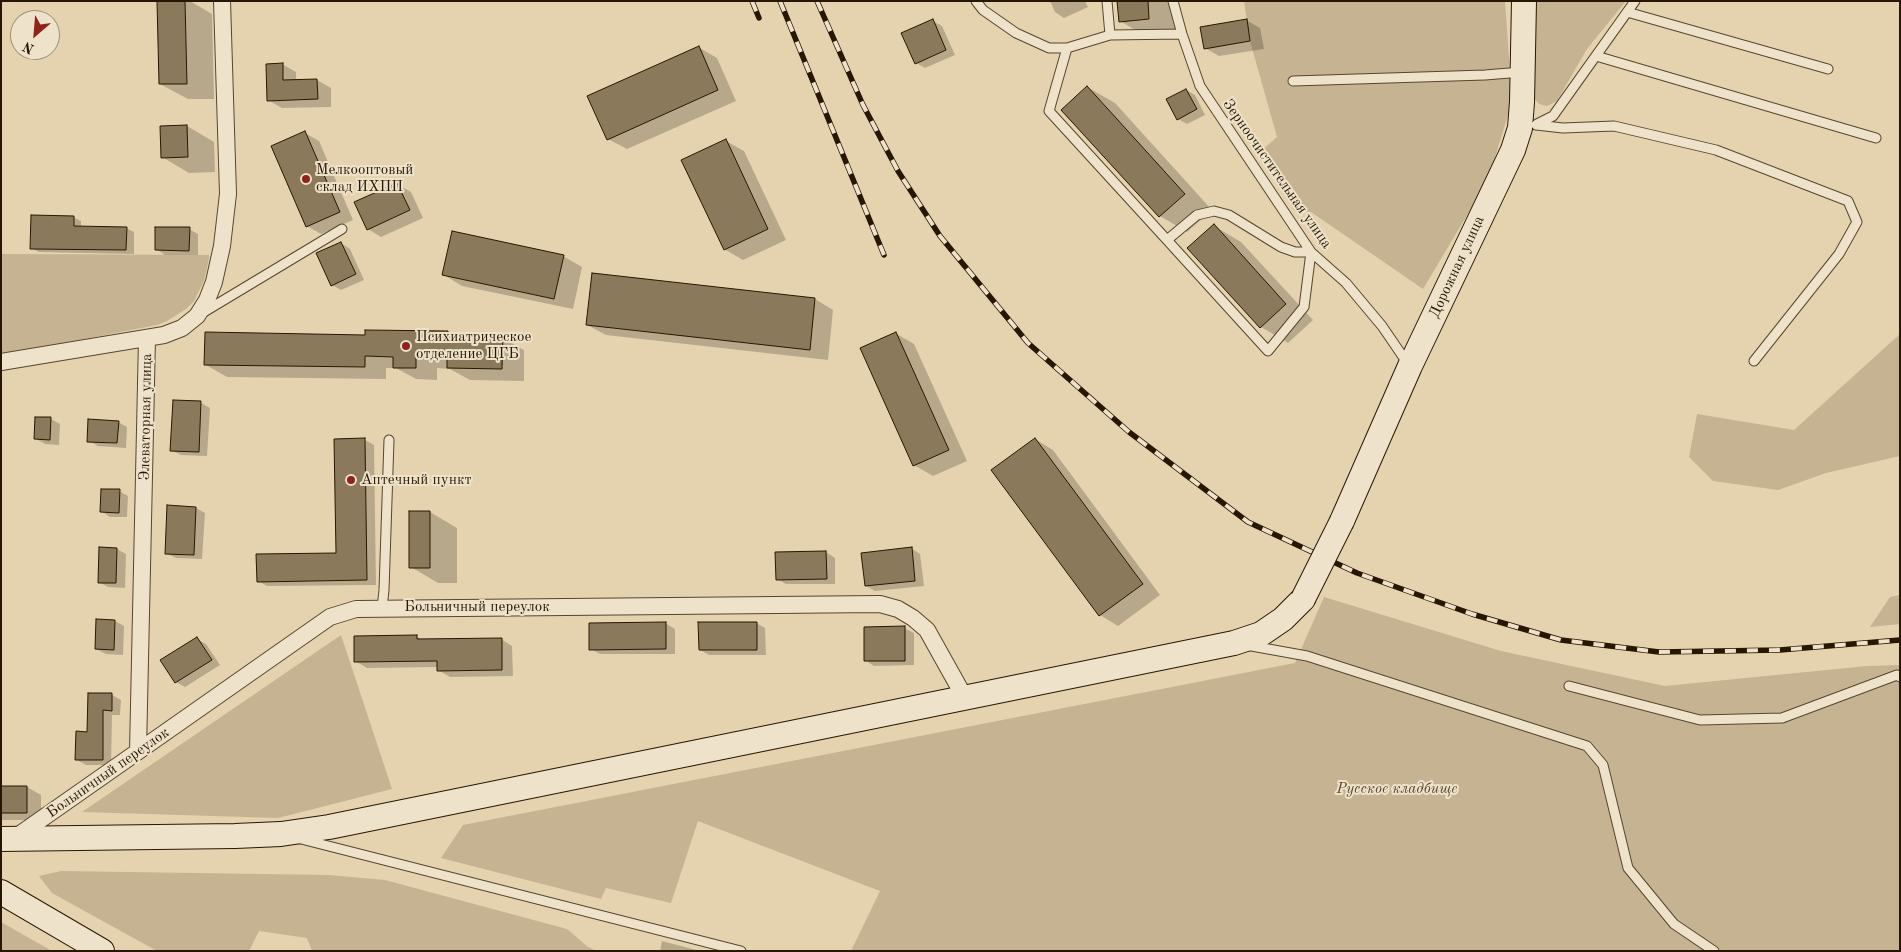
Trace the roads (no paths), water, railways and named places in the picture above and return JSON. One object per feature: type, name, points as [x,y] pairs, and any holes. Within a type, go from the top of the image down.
[{"type":"street","name":"Элеваторная улица","points":[[138,751],[148,338],[164,335],[182,328],[197,316],[207,300],[214,282],[222,246],[228,194],[222,1]]},
{"type":"street","name":"Дорожная улица","points":[[7,839],[281,834],[329,827],[1234,643],[1261,634],[1283,619],[1303,599],[1342,521],[1410,366],[1513,150],[1528,126],[1522,72],[1524,1]]},
{"type":"street","points":[[1,362],[148,338]]},
{"type":"street","name":"Больничный переулок","points":[[7,839],[138,751],[330,617],[356,609],[880,604],[898,609],[913,618],[927,630],[965,698]]},
{"type":"street","points":[[1,892],[102,951]]},
{"type":"lane","points":[[976,1],[983,10],[1016,33],[1049,48],[1067,48],[1110,35],[1182,34]]},
{"type":"lane","points":[[1106,1],[1110,35]]},
{"type":"lane","name":"Зерноочистительная улица","points":[[1173,1],[1200,86],[1310,252],[1346,283],[1382,326],[1410,366]]},
{"type":"lane","points":[[1528,126],[1553,116],[1635,1]]},
{"type":"lane","points":[[1627,12],[1828,69]]},
{"type":"lane","points":[[1067,48],[1049,111],[1166,240],[1268,351],[1304,306],[1310,252],[1296,252],[1281,247],[1229,216],[1214,211],[1197,216],[1166,240]]},
{"type":"lane","points":[[1596,56],[1876,138]]},
{"type":"lane","points":[[1293,81],[1485,75],[1522,72]]},
{"type":"lane","points":[[1528,126],[1563,128],[1614,126],[1707,148],[1848,202],[1857,222],[1839,254],[1754,361]]},
{"type":"lane","points":[[197,316],[342,229]]},
{"type":"lane","points":[[382,608],[389,440]]},
{"type":"lane","points":[[1234,643],[1307,656],[1587,746],[1603,765],[1628,868],[1674,924],[1714,951]]},
{"type":"lane","points":[[1569,686],[1700,720],[1782,718],[1897,675],[1900,676]]},
{"type":"lane","points":[[281,834],[741,951]]},
{"type":"railway","points":[[752,1],[759,18]]},
{"type":"railway","points":[[780,1],[884,255]]},
{"type":"railway","points":[[817,1],[863,105],[898,171],[940,236],[1028,343],[1129,432],[1248,522],[1357,573],[1472,614],[1561,640],[1659,652],[1780,650],[1900,640]]},
{"type":"place","name":"Мелкооптовый склад ИХПП","points":[[306,179]]},
{"type":"place","name":"Психиатрическое отделение ЦГБ","points":[[406,346]]},
{"type":"place","name":"Аптечный пункт","points":[[351,480]]},
{"type":"park label","name":"Русское кладбище","points":[[1397,789]]}]
